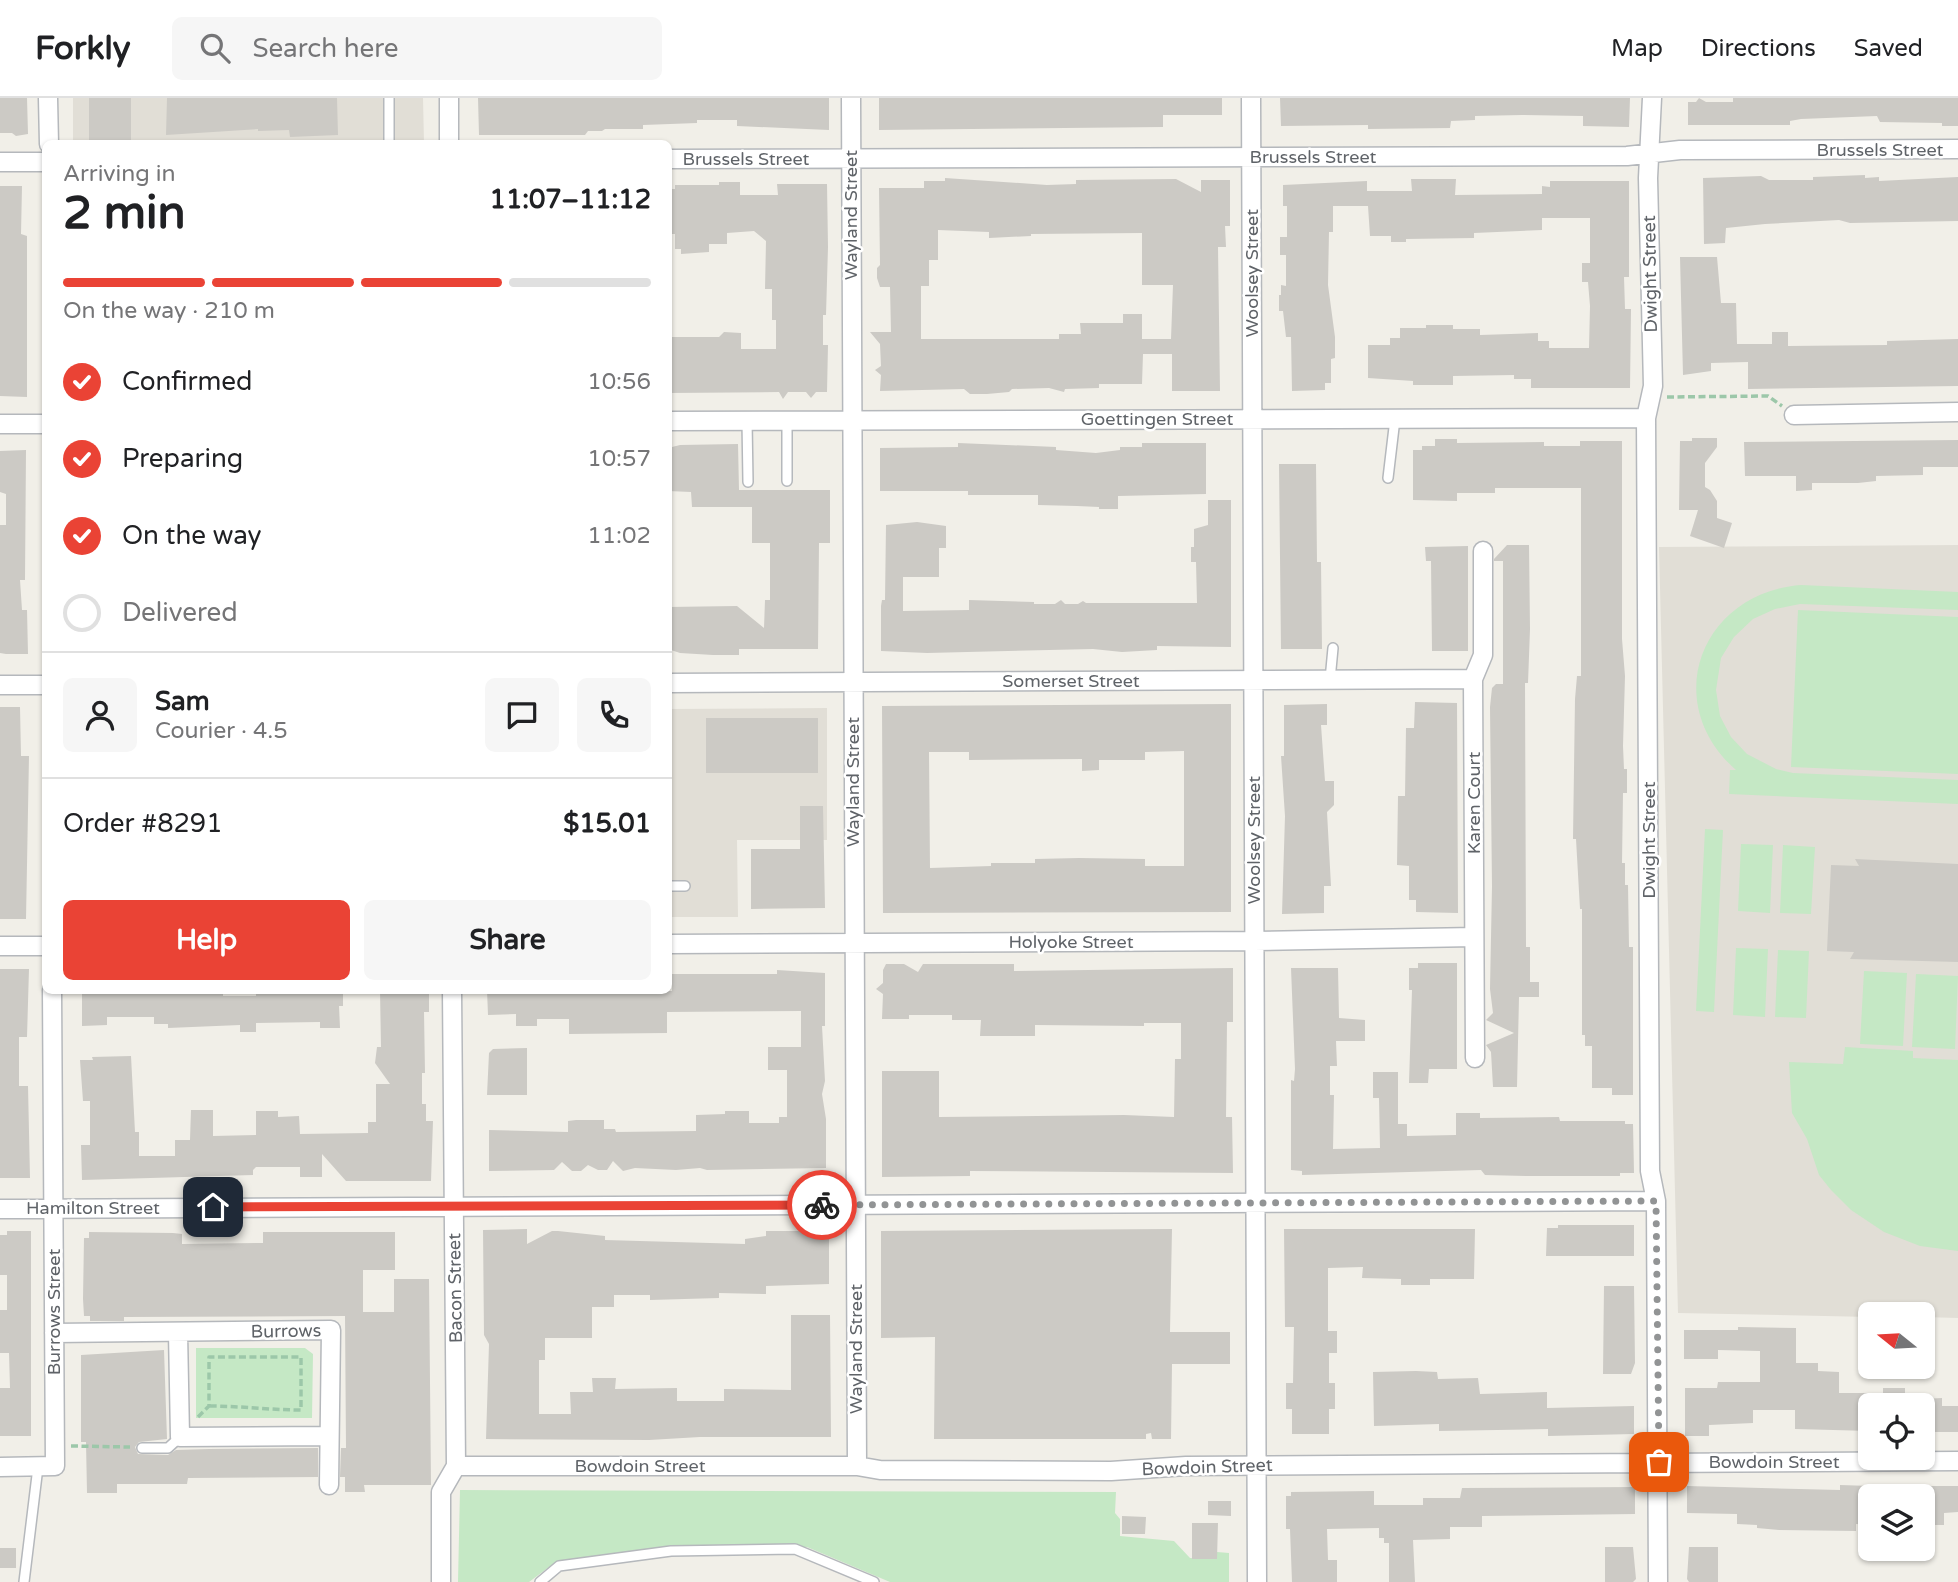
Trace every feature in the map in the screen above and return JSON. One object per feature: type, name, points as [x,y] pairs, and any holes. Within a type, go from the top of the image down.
[{"type":"street","points":[[48,98],[49,140]]},
{"type":"street","points":[[449,98],[449,140]]},
{"type":"street","name":"Wayland Street","points":[[851,98],[857,1466]]},
{"type":"street","name":"Woolsey Street","points":[[1251,98],[1257,1582]]},
{"type":"street","name":"Dwight Street","points":[[1652,98],[1648,178],[1653,386],[1646,418],[1650,1157],[1656,1201],[1658,1582]]},
{"type":"street","name":"Brussels Street","points":[[672,159],[1627,156],[1680,150],[1958,149]]},
{"type":"street","points":[[0,162],[42,162]]},
{"type":"street","points":[[1794,415],[1958,412]]},
{"type":"street","name":"Goettingen Street","points":[[672,421],[1646,418]]},
{"type":"street","points":[[0,424],[42,424]]},
{"type":"street","name":"Karen Court","points":[[1475,1058],[1473,679],[1483,655],[1483,551]]},
{"type":"street","name":"Somerset Street","points":[[672,682],[1473,679]]},
{"type":"street","points":[[0,685],[42,685]]},
{"type":"street","name":"Holyoke Street","points":[[672,944],[1474,937]]},
{"type":"street","points":[[0,946],[42,946]]},
{"type":"street","name":"Burrows Street","points":[[47,1467],[55,1446],[52,994]]},
{"type":"street","name":"Bacon Street","points":[[441,1582],[441,1492],[456,1466],[452,994]]},
{"type":"street","name":"Hamilton Street","points":[[0,1209],[1656,1201]]},
{"type":"street","name":"Burrows","points":[[54,1333],[331,1330],[329,1485]]},
{"type":"street","points":[[178,1332],[180,1437],[329,1436]]},
{"type":"street","name":"Bowdoin Street","points":[[456,1466],[857,1466],[880,1470],[1111,1471],[1256,1465],[1958,1461]]},
{"type":"street","points":[[0,1467],[47,1467]]},
{"type":"lane","points":[[389,98],[389,140]]},
{"type":"lane","points":[[1388,478],[1395,419]]},
{"type":"lane","points":[[747,421],[748,482]]},
{"type":"lane","points":[[787,421],[787,481]]},
{"type":"lane","points":[[1330,680],[1332,648]]},
{"type":"lane","points":[[672,886],[685,886]]},
{"type":"lane","points":[[142,1448],[168,1448],[180,1437]]},
{"type":"lane","points":[[24,1582],[47,1467]]},
{"type":"lane","points":[[540,1582],[559,1566],[671,1551],[795,1549],[874,1582]]},
{"type":"path","points":[[1651,397],[1768,396]]},
{"type":"path","points":[[209,1357],[301,1357],[301,1410],[273,1410],[248,1405],[209,1406],[209,1357]]},
{"type":"path","points":[[55,1446],[142,1448]]},
{"type":"shaded area","points":[[73,98],[423,98],[424,140],[73,140]]},
{"type":"shaded area","points":[[1958,545],[1958,1318],[1936,1317],[1936,1302],[1858,1302],[1858,1317],[1678,1313],[1659,547]]},
{"type":"shaded area","points":[[827,708],[827,840],[737,840],[738,917],[672,917],[672,709]]},
{"type":"green space","points":[[1801,585],[1958,592],[1958,610],[1800,604],[1775,609],[1753,619],[1734,637],[1721,658],[1716,690],[1720,716],[1731,737],[1747,754],[1776,769],[1793,773],[1958,780],[1958,804],[1729,794],[1730,770],[1736,770],[1713,743],[1700,714],[1696,684],[1702,655],[1716,629],[1738,608],[1766,592]]},
{"type":"green space","points":[[1798,610],[1958,617],[1958,774],[1791,767]]},
{"type":"green space","points":[[1705,829],[1723,830],[1714,1012],[1696,1011]]},
{"type":"green space","points":[[1741,844],[1773,845],[1770,913],[1738,911]]},
{"type":"green space","points":[[1783,845],[1815,847],[1811,914],[1780,913]]},
{"type":"green space","points":[[1736,948],[1768,949],[1765,1017],[1733,1015]]},
{"type":"green space","points":[[1778,950],[1809,951],[1806,1018],[1775,1017]]},
{"type":"green space","points":[[1864,971],[1907,973],[1903,1046],[1860,1044]]},
{"type":"green space","points":[[1916,974],[1958,976],[1955,1049],[1912,1047]]},
{"type":"green space","points":[[1845,1047],[1913,1051],[1913,1058],[1958,1060],[1958,1251],[1920,1246],[1884,1232],[1851,1210],[1819,1175],[1807,1139],[1792,1113],[1789,1062],[1843,1064]]},
{"type":"green space","points":[[196,1348],[305,1348],[313,1354],[312,1418],[196,1418]]},
{"type":"green space","points":[[460,1490],[1116,1492],[1115,1513],[1120,1519],[1120,1536],[1174,1541],[1190,1558],[1217,1559],[1217,1552],[1229,1553],[1229,1582],[890,1582],[807,1547],[685,1546],[557,1561],[529,1582],[458,1582]]},
{"type":"building","points":[[0,98],[27,98],[28,134],[16,136],[12,133],[0,133]]},
{"type":"building","points":[[89,98],[131,98],[131,140],[89,140]]},
{"type":"building","points":[[167,98],[337,98],[338,135],[290,137],[289,130],[258,129],[166,135]]},
{"type":"building","points":[[478,98],[829,98],[829,130],[737,126],[737,120],[697,120],[697,123],[643,125],[643,129],[588,131],[585,135],[479,135]]},
{"type":"building","points":[[879,98],[1222,98],[1222,115],[1163,115],[1163,127],[879,130]]},
{"type":"building","points":[[1280,98],[1630,98],[1629,127],[1583,126],[1583,116],[1522,115],[1475,116],[1475,120],[1451,121],[1450,128],[1281,126]]},
{"type":"building","points":[[1699,98],[1706,102],[1733,102],[1733,98],[1958,98],[1958,126],[1942,126],[1942,123],[1880,122],[1877,116],[1801,119],[1790,121],[1790,125],[1688,125],[1688,102],[1696,102]]},
{"type":"building","points":[[1865,175],[1865,178],[1879,177],[1879,181],[1958,177],[1958,221],[1850,223],[1839,220],[1765,224],[1726,228],[1725,243],[1704,244],[1703,178],[1761,176],[1769,180],[1813,180],[1813,177]]},
{"type":"building","points":[[945,178],[1047,185],[1076,184],[1076,180],[1176,179],[1201,192],[1201,180],[1230,180],[1230,226],[1225,226],[1226,247],[1218,247],[1220,391],[1172,391],[1172,354],[1143,354],[1142,384],[1099,384],[1099,388],[1065,389],[1064,392],[1049,388],[1012,389],[1009,392],[987,394],[970,394],[964,389],[880,391],[881,375],[875,370],[881,366],[880,344],[870,332],[891,332],[890,287],[880,287],[877,278],[877,268],[880,265],[879,188],[924,188],[924,181],[945,181]],"holes":[[[938,230],[989,232],[989,238],[1031,234],[1142,233],[1142,285],[1173,285],[1171,339],[1142,339],[1142,314],[1123,314],[1123,323],[1080,323],[1081,334],[1059,334],[1059,339],[921,339],[921,286],[929,286],[929,260],[938,260]]]},
{"type":"building","points":[[1411,179],[1456,179],[1455,195],[1542,194],[1542,186],[1550,187],[1550,181],[1629,181],[1629,277],[1624,277],[1625,309],[1631,309],[1630,388],[1531,388],[1531,379],[1514,379],[1514,375],[1453,376],[1453,385],[1413,385],[1413,381],[1368,378],[1368,345],[1390,345],[1390,338],[1400,338],[1400,328],[1453,325],[1453,329],[1480,329],[1480,335],[1538,333],[1538,341],[1549,341],[1549,348],[1589,348],[1590,306],[1588,282],[1582,282],[1582,263],[1590,263],[1590,218],[1542,218],[1542,230],[1474,233],[1474,238],[1406,239],[1406,242],[1391,242],[1391,236],[1370,236],[1368,206],[1333,206],[1333,232],[1329,232],[1328,285],[1335,337],[1331,383],[1325,383],[1325,390],[1292,391],[1291,337],[1286,337],[1283,311],[1279,311],[1281,285],[1286,286],[1286,255],[1280,255],[1280,237],[1287,237],[1287,206],[1283,206],[1283,185],[1367,181],[1367,191],[1412,191]]},
{"type":"building","points":[[719,182],[740,182],[740,195],[778,195],[777,184],[827,184],[828,247],[823,345],[828,345],[827,392],[816,392],[811,398],[806,392],[788,392],[783,399],[779,392],[672,393],[672,337],[719,337],[724,332],[741,333],[741,349],[776,349],[772,289],[765,289],[766,241],[754,231],[727,233],[727,244],[709,244],[709,252],[681,254],[681,249],[675,249],[675,234],[672,234],[672,189],[675,189],[675,185],[719,185]]},
{"type":"building","points":[[0,186],[22,186],[21,234],[27,236],[27,397],[0,396]]},
{"type":"building","points":[[1680,257],[1717,257],[1721,303],[1736,303],[1737,344],[1772,344],[1772,332],[1788,332],[1788,346],[1887,345],[1887,341],[1958,339],[1958,386],[1748,389],[1748,362],[1711,363],[1711,371],[1683,375]]},
{"type":"building","points":[[1692,438],[1717,438],[1717,447],[1705,463],[1705,487],[1717,501],[1717,518],[1732,523],[1724,548],[1690,536],[1698,510],[1679,510],[1680,441],[1692,441]]},
{"type":"building","points":[[1435,439],[1457,439],[1457,443],[1544,442],[1544,446],[1580,446],[1580,441],[1622,441],[1622,639],[1625,676],[1623,746],[1627,793],[1623,793],[1622,863],[1625,863],[1625,885],[1628,885],[1629,947],[1633,947],[1633,1095],[1612,1095],[1612,1088],[1592,1088],[1592,1046],[1585,1046],[1585,1035],[1582,1035],[1582,909],[1576,839],[1573,839],[1575,699],[1577,676],[1581,676],[1581,488],[1495,488],[1495,493],[1457,493],[1457,501],[1413,500],[1413,450],[1422,450],[1422,446],[1435,446]]},
{"type":"building","points":[[1958,440],[1958,467],[1923,467],[1923,475],[1876,476],[1876,481],[1858,483],[1812,483],[1812,490],[1796,491],[1796,476],[1745,476],[1744,442]]},
{"type":"building","points":[[958,443],[1056,447],[1056,450],[1096,453],[1120,450],[1120,447],[1142,447],[1142,443],[1206,443],[1206,494],[1118,496],[1118,509],[1099,509],[1038,505],[1038,495],[968,495],[968,491],[880,491],[880,448],[958,447]]},
{"type":"building","points":[[738,444],[739,490],[830,490],[830,543],[819,543],[818,649],[739,649],[739,655],[680,653],[672,650],[672,607],[737,606],[764,628],[765,600],[770,600],[770,543],[752,543],[752,507],[692,507],[691,492],[672,491],[672,447]]},
{"type":"building","points":[[26,450],[25,580],[20,580],[22,610],[27,610],[28,654],[6,654],[0,653],[0,525],[6,525],[6,494],[0,492],[0,451]]},
{"type":"building","points":[[1279,464],[1316,464],[1317,562],[1321,562],[1322,649],[1281,649]]},
{"type":"building","points":[[1208,500],[1231,500],[1231,647],[1157,646],[1157,650],[1122,652],[1093,649],[927,653],[881,651],[886,525],[917,522],[946,526],[946,548],[939,548],[939,577],[903,577],[903,611],[969,610],[969,600],[1034,604],[1055,604],[1061,600],[1065,604],[1078,604],[1083,601],[1197,603],[1196,562],[1191,562],[1191,547],[1194,547],[1194,529],[1208,525]]},
{"type":"building","points":[[1507,545],[1529,545],[1530,629],[1528,683],[1525,683],[1526,947],[1530,947],[1530,982],[1539,982],[1539,997],[1519,997],[1517,1087],[1493,1087],[1491,1052],[1486,1045],[1514,1033],[1486,1020],[1493,1013],[1490,989],[1490,707],[1492,688],[1496,684],[1503,684],[1503,561],[1494,559]]},
{"type":"building","points":[[1468,546],[1468,651],[1432,651],[1431,561],[1426,561],[1425,547]]},
{"type":"building","points":[[1415,702],[1457,703],[1458,913],[1416,912],[1416,900],[1409,900],[1409,866],[1397,865],[1398,796],[1405,796],[1406,728],[1414,728]]},
{"type":"building","points":[[1231,704],[1231,912],[883,913],[882,706]],"holes":[[[1184,751],[1184,866],[1145,866],[1145,859],[1079,858],[930,868],[929,752],[969,752],[969,760],[1082,759],[1082,771],[1099,770],[1099,760],[1145,760],[1145,752]]]},
{"type":"building","points":[[1327,704],[1327,725],[1321,725],[1325,781],[1334,781],[1334,805],[1327,812],[1331,886],[1324,886],[1324,913],[1282,914],[1285,816],[1281,756],[1284,756],[1284,705]]},
{"type":"building","points":[[0,707],[20,707],[21,756],[29,756],[26,919],[0,919]]},
{"type":"building","points":[[706,718],[818,718],[818,773],[706,773]]},
{"type":"building","points":[[800,806],[823,806],[825,908],[751,909],[751,849],[800,849]]},
{"type":"building","points":[[1855,859],[1958,864],[1958,962],[1850,959],[1854,952],[1827,951],[1831,865],[1859,866]]},
{"type":"building","points":[[1418,963],[1457,963],[1457,1069],[1429,1069],[1428,1083],[1409,1083],[1412,990],[1409,990],[1409,968],[1418,968]]},
{"type":"building","points":[[886,964],[904,964],[918,972],[923,964],[1014,964],[1014,971],[1233,968],[1233,1022],[1227,1022],[1226,1117],[1232,1117],[1233,1173],[970,1171],[970,1176],[882,1177],[882,1071],[939,1071],[939,1117],[1174,1117],[1175,1059],[1181,1059],[1181,1023],[1144,1023],[1144,1026],[1035,1025],[1035,1036],[980,1036],[981,1020],[952,1020],[952,1015],[909,1015],[909,1019],[882,1019],[883,994],[876,989],[883,983]]},
{"type":"building","points":[[1291,968],[1338,968],[1339,1018],[1365,1020],[1365,1041],[1336,1041],[1337,1066],[1330,1066],[1330,1095],[1334,1095],[1333,1149],[1380,1148],[1379,1098],[1373,1098],[1373,1072],[1398,1072],[1398,1124],[1407,1124],[1407,1136],[1456,1135],[1456,1113],[1480,1113],[1480,1118],[1559,1117],[1560,1121],[1625,1121],[1625,1124],[1633,1124],[1634,1173],[1620,1173],[1620,1176],[1528,1176],[1485,1175],[1481,1170],[1302,1175],[1302,1171],[1291,1170],[1291,1080],[1294,1081],[1295,1069]]},
{"type":"building","points":[[0,969],[29,969],[27,1037],[19,1037],[19,1086],[28,1086],[30,1178],[0,1178]]},
{"type":"building","points":[[777,970],[825,973],[825,1026],[822,1026],[825,1081],[822,1094],[826,1119],[826,1168],[635,1168],[623,1171],[613,1161],[607,1170],[598,1170],[588,1165],[581,1171],[572,1171],[562,1162],[554,1170],[489,1171],[489,1130],[568,1132],[568,1121],[604,1120],[604,1129],[615,1129],[616,1132],[696,1131],[696,1115],[725,1114],[725,1111],[749,1111],[749,1123],[779,1123],[779,1117],[787,1117],[787,1070],[768,1070],[768,1047],[801,1047],[801,1011],[667,1012],[667,1033],[569,1034],[569,1019],[537,1019],[537,1026],[516,1026],[516,1014],[488,1015],[487,994],[672,994],[672,974],[777,974]]},
{"type":"building","points":[[82,994],[343,994],[343,1006],[339,1006],[340,1028],[320,1028],[320,1022],[256,1023],[256,1032],[240,1032],[240,1025],[168,1028],[168,1024],[154,1024],[154,1017],[107,1017],[107,1025],[82,1026]]},
{"type":"building","points":[[380,994],[429,994],[429,1012],[424,1012],[425,1073],[422,1073],[422,1104],[426,1104],[426,1121],[433,1121],[431,1181],[346,1181],[322,1154],[322,1177],[300,1177],[300,1167],[256,1167],[253,1175],[82,1180],[81,1145],[90,1145],[90,1101],[83,1101],[80,1060],[131,1056],[139,1156],[175,1156],[175,1140],[190,1140],[191,1110],[213,1110],[213,1136],[256,1135],[256,1111],[278,1111],[278,1117],[299,1116],[300,1134],[368,1133],[368,1122],[376,1122],[376,1084],[390,1084],[375,1063],[377,1047],[381,1047]]},
{"type":"building","points":[[527,1048],[527,1095],[487,1095],[489,1053],[493,1049]]},
{"type":"building","points":[[1558,1225],[1634,1225],[1634,1256],[1546,1256],[1547,1228],[1558,1228]]},
{"type":"building","points":[[811,1227],[829,1227],[829,1284],[766,1286],[766,1294],[719,1293],[719,1298],[650,1300],[650,1295],[614,1295],[614,1307],[592,1307],[592,1338],[545,1338],[545,1360],[539,1360],[539,1414],[571,1414],[570,1392],[593,1392],[592,1378],[616,1378],[615,1389],[677,1388],[677,1401],[724,1401],[724,1389],[791,1390],[791,1315],[830,1315],[831,1437],[486,1439],[489,1344],[484,1335],[483,1230],[527,1229],[527,1244],[552,1231],[558,1231],[605,1236],[605,1240],[745,1244],[745,1239],[766,1236],[766,1231],[811,1231]]},
{"type":"building","points":[[1172,1229],[1170,1332],[1230,1332],[1230,1364],[1172,1364],[1171,1439],[1152,1439],[1151,1433],[1146,1434],[1146,1439],[934,1439],[935,1337],[881,1338],[881,1231]]},
{"type":"building","points":[[1284,1229],[1475,1229],[1474,1279],[1430,1279],[1430,1285],[1401,1285],[1401,1279],[1362,1278],[1363,1267],[1328,1268],[1328,1331],[1337,1331],[1337,1353],[1329,1353],[1329,1383],[1335,1383],[1335,1409],[1329,1409],[1329,1434],[1292,1434],[1292,1409],[1286,1409],[1286,1383],[1293,1383],[1294,1327],[1285,1327]]},
{"type":"building","points":[[7,1231],[31,1231],[31,1436],[0,1436],[0,1388],[10,1388],[9,1353],[0,1353],[0,1310],[7,1310],[7,1275],[0,1275],[0,1235],[7,1235]]},
{"type":"building","points":[[89,1232],[182,1234],[182,1244],[263,1243],[263,1232],[395,1232],[395,1270],[363,1270],[363,1312],[394,1312],[394,1279],[429,1279],[431,1485],[364,1485],[365,1492],[345,1492],[345,1477],[340,1477],[341,1448],[346,1448],[345,1316],[124,1317],[124,1321],[90,1321],[90,1316],[84,1316],[83,1299],[84,1238],[89,1238]]},
{"type":"building","points":[[1604,1286],[1634,1286],[1635,1363],[1631,1374],[1603,1374]]},
{"type":"building","points":[[1738,1327],[1796,1328],[1796,1363],[1818,1363],[1818,1371],[1839,1372],[1839,1393],[1858,1393],[1858,1431],[1795,1429],[1795,1410],[1753,1410],[1753,1423],[1709,1425],[1709,1436],[1685,1436],[1685,1388],[1717,1388],[1718,1382],[1760,1382],[1760,1351],[1718,1350],[1718,1359],[1684,1359],[1684,1330],[1738,1330]]},
{"type":"building","points":[[164,1350],[167,1439],[139,1442],[135,1447],[138,1454],[168,1455],[176,1450],[318,1448],[318,1477],[188,1478],[187,1484],[117,1484],[117,1493],[87,1493],[86,1442],[81,1442],[81,1355]]},
{"type":"building","points":[[1373,1372],[1437,1372],[1438,1379],[1478,1378],[1480,1394],[1547,1392],[1547,1408],[1634,1406],[1634,1434],[1548,1436],[1548,1429],[1439,1431],[1439,1424],[1374,1426]]},
{"type":"building","points":[[1883,1388],[1905,1388],[1905,1393],[1883,1393]]},
{"type":"building","points":[[1935,1398],[1942,1398],[1942,1406],[1958,1406],[1958,1432],[1935,1432]]},
{"type":"building","points":[[1840,1485],[1858,1486],[1856,1531],[1757,1528],[1757,1525],[1737,1524],[1737,1514],[1687,1513],[1687,1486],[1840,1490]]},
{"type":"building","points":[[1935,1486],[1958,1486],[1958,1512],[1944,1513],[1944,1525],[1935,1525]]},
{"type":"building","points":[[1635,1487],[1635,1514],[1482,1516],[1482,1527],[1450,1527],[1450,1539],[1413,1540],[1415,1582],[1389,1582],[1389,1543],[1384,1543],[1384,1538],[1379,1538],[1379,1528],[1327,1529],[1328,1560],[1337,1560],[1337,1582],[1292,1582],[1290,1529],[1286,1529],[1286,1496],[1291,1496],[1291,1492],[1374,1491],[1374,1505],[1423,1505],[1423,1498],[1460,1498],[1462,1488]]},
{"type":"building","points":[[1208,1501],[1231,1501],[1231,1516],[1208,1515]]},
{"type":"building","points":[[1122,1516],[1146,1517],[1145,1534],[1122,1534]]},
{"type":"building","points":[[1192,1523],[1218,1523],[1217,1559],[1192,1559]]},
{"type":"building","points":[[1605,1547],[1633,1547],[1636,1579],[1633,1582],[1605,1582]]},
{"type":"building","points":[[1689,1547],[1718,1547],[1718,1582],[1689,1582]]},
{"type":"building","points":[[0,1548],[16,1548],[16,1568],[0,1568]]},
{"type":"way so far","points":[[822,1205],[1656,1201],[1659,1462]]},
{"type":"route","points":[[213,1207],[822,1205]]}]
